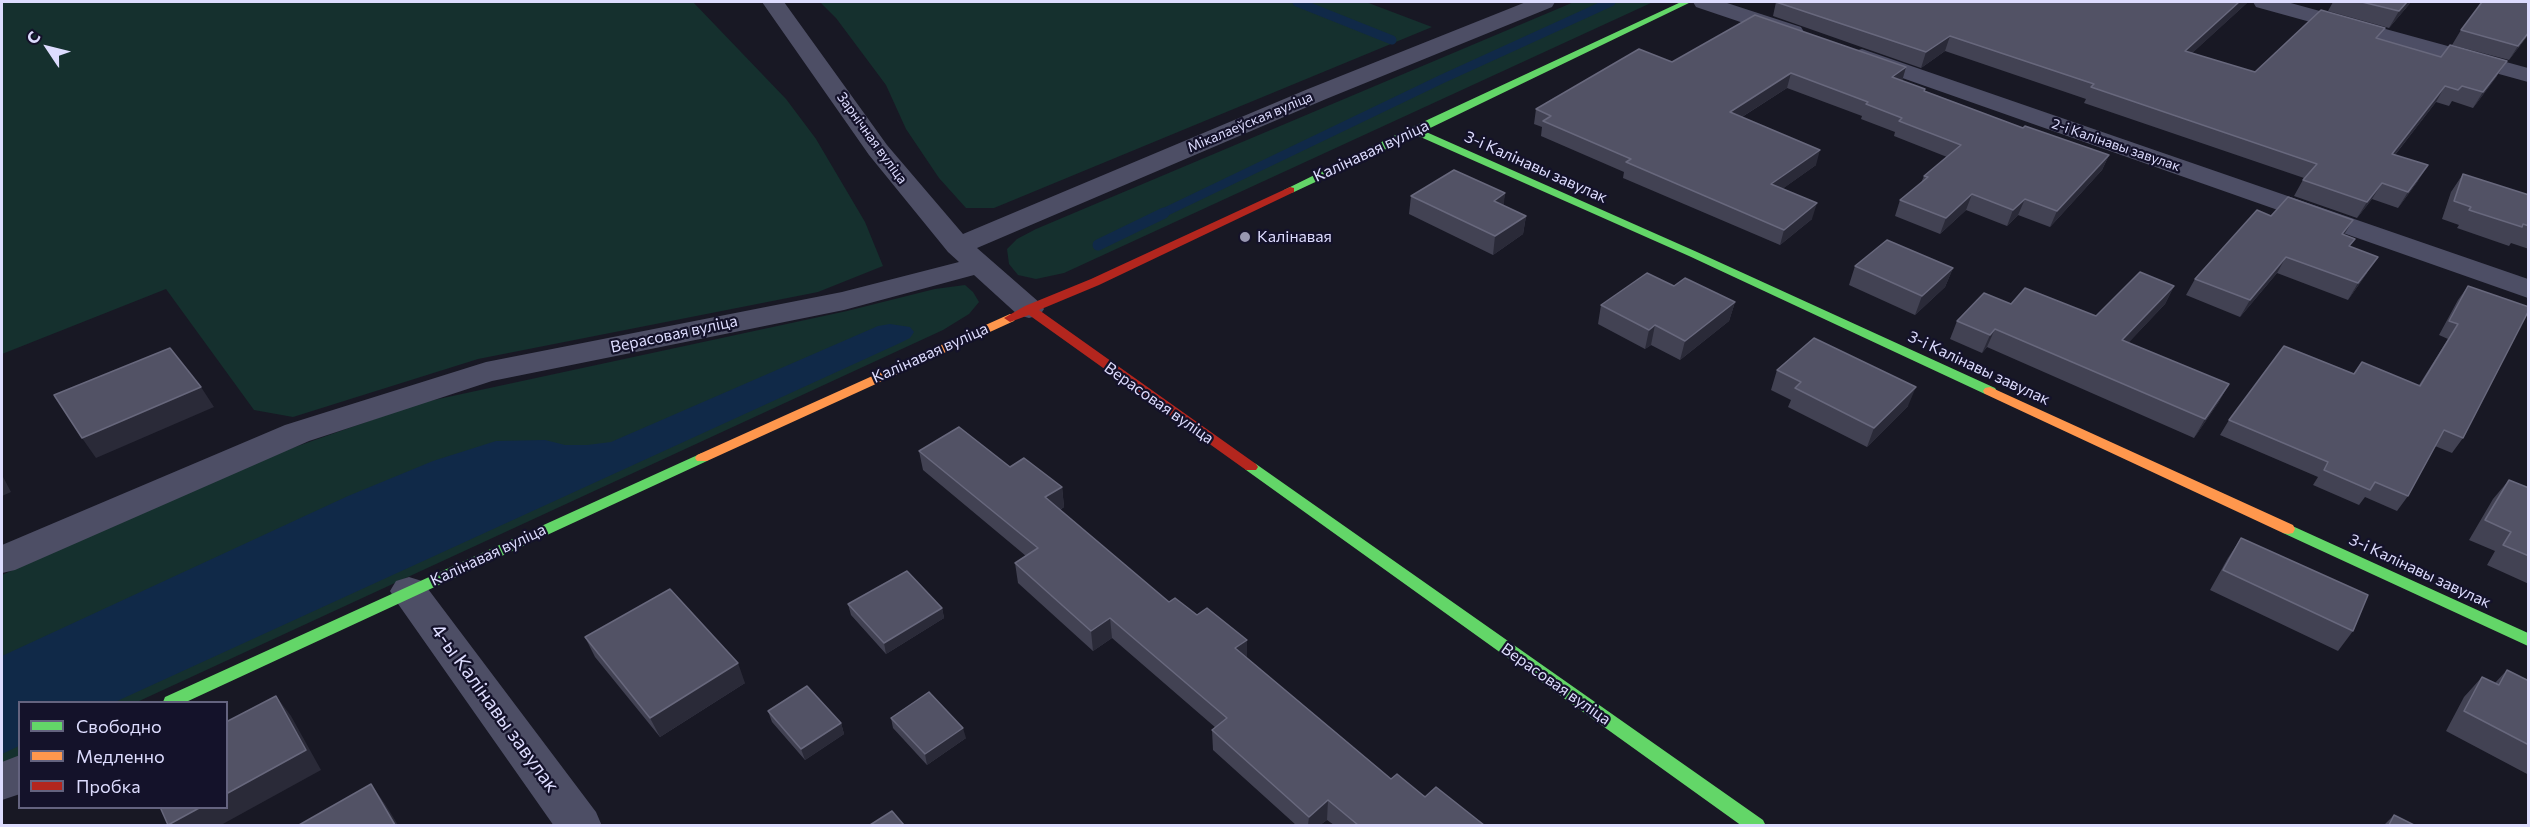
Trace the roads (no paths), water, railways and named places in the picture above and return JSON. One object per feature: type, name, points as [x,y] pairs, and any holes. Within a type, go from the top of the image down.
[{"type":"street","name":"Зарнічная вуліца","points":[[773,2],[878,150],[958,246],[981,265]]},
{"type":"street","name":"Мікалаеўская вуліца","points":[[958,246],[1317,94],[1544,2]]},
{"type":"street","name":"Калінавая вуліца","points":[[173,701],[1029,309],[1095,282],[1687,2]]},
{"type":"street","name":"2-і Калінавы завулак","points":[[1704,2],[2529,289]]},
{"type":"street","points":[[2264,2],[2529,75]]},
{"type":"street","name":"3-і Калінавы завулак","points":[[1414,130],[1694,254],[2529,640]]},
{"type":"street","name":"Верасовая вуліца","points":[[2,560],[297,433],[486,372],[844,301],[981,265],[1029,309],[1757,825]]},
{"type":"street","name":"4-ы Калінавы завулак","points":[[409,591],[580,825]]},
{"type":"street","points":[[2,782],[18,775]]},
{"type":"water","points":[[890,324],[910,327],[914,332],[910,338],[900,343],[117,701],[18,701],[18,746],[2,754],[2,656],[348,496],[433,461],[496,441],[545,440],[565,445],[611,442],[878,326]]},
{"type":"waterway","points":[[1297,2],[1392,40]]},
{"type":"waterway","points":[[1161,214],[1442,79],[1611,2]]},
{"type":"waterway","points":[[1098,245],[1164,213]]},
{"type":"place","name":"Калінавая","points":[[1245,237]]}]
